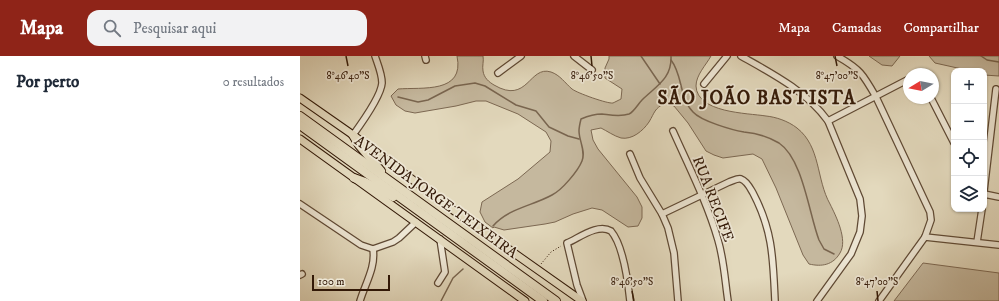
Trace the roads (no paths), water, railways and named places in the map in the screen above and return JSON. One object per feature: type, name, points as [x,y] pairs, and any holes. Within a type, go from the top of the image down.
[{"type":"highway","name":"AVENIDA JORGE TEIXEIRA","points":[[300,116],[556,301]]},
{"type":"highway","name":"AVENIDA JORGE TEIXEIRA","points":[[300,125],[543,301]]},
{"type":"highway","points":[[353,135],[359,145],[388,179]]},
{"type":"highway","points":[[354,178],[366,182],[426,216]]},
{"type":"main road","points":[[300,98],[353,135],[453,210],[583,301]]},
{"type":"main road","points":[[300,139],[525,301]]},
{"type":"street","points":[[353,135],[376,98],[382,85],[375,56]]},
{"type":"street","points":[[498,73],[521,56]]},
{"type":"street","points":[[574,56],[592,70]]},
{"type":"street","points":[[704,84],[727,56]]},
{"type":"street","points":[[741,56],[787,82],[816,106],[828,121],[860,199],[862,216],[860,232],[851,254],[817,301]]},
{"type":"street","points":[[837,56],[858,70],[866,79],[876,97],[930,212],[931,220],[925,237],[879,301]]},
{"type":"street","points":[[828,121],[903,82]]},
{"type":"street","points":[[986,176],[996,89]]},
{"type":"street","points":[[934,104],[952,140]]},
{"type":"street","name":"RUA RECIFE","points":[[673,131],[701,195],[718,240],[724,266],[728,301]]},
{"type":"street","points":[[630,154],[640,178],[662,214],[668,228],[674,253],[678,301]]},
{"type":"street","points":[[662,214],[738,179],[742,180],[748,185],[761,209],[771,240],[774,263],[775,301]]},
{"type":"street","points":[[987,195],[999,197]]},
{"type":"street","points":[[300,204],[361,245],[373,249],[393,242],[416,222]]},
{"type":"street","points":[[977,242],[982,212]]},
{"type":"street","points":[[583,301],[577,285],[567,243],[599,229],[611,231],[617,241],[624,265],[630,301]]},
{"type":"street","points":[[925,237],[999,245]]},
{"type":"street","points":[[438,283],[445,272],[440,239]]},
{"type":"street","points":[[360,301],[372,269],[374,256],[373,249]]},
{"type":"waterway","points":[[641,56],[660,84]]},
{"type":"waterway","points":[[493,226],[513,211],[544,199],[556,193],[565,185],[580,165],[583,157],[583,150],[579,135],[581,119],[596,114],[619,116],[631,113],[666,76],[671,64],[671,56]]},
{"type":"waterway","points":[[981,56],[987,60],[999,62]]},
{"type":"waterway","points":[[671,60],[678,72],[685,100],[693,112],[709,122],[766,137],[779,143],[787,151],[800,174],[819,240],[824,249],[834,254]]},
{"type":"waterway","points":[[398,97],[418,102],[428,100],[455,86],[475,83],[485,86],[516,105],[536,111],[549,127],[568,136],[579,139]]},
{"type":"waterway","points":[[441,301],[453,278],[463,269]]},
{"type":"district","name":"SÃO JOÃO BASTISTA","points":[[757,98]]}]
